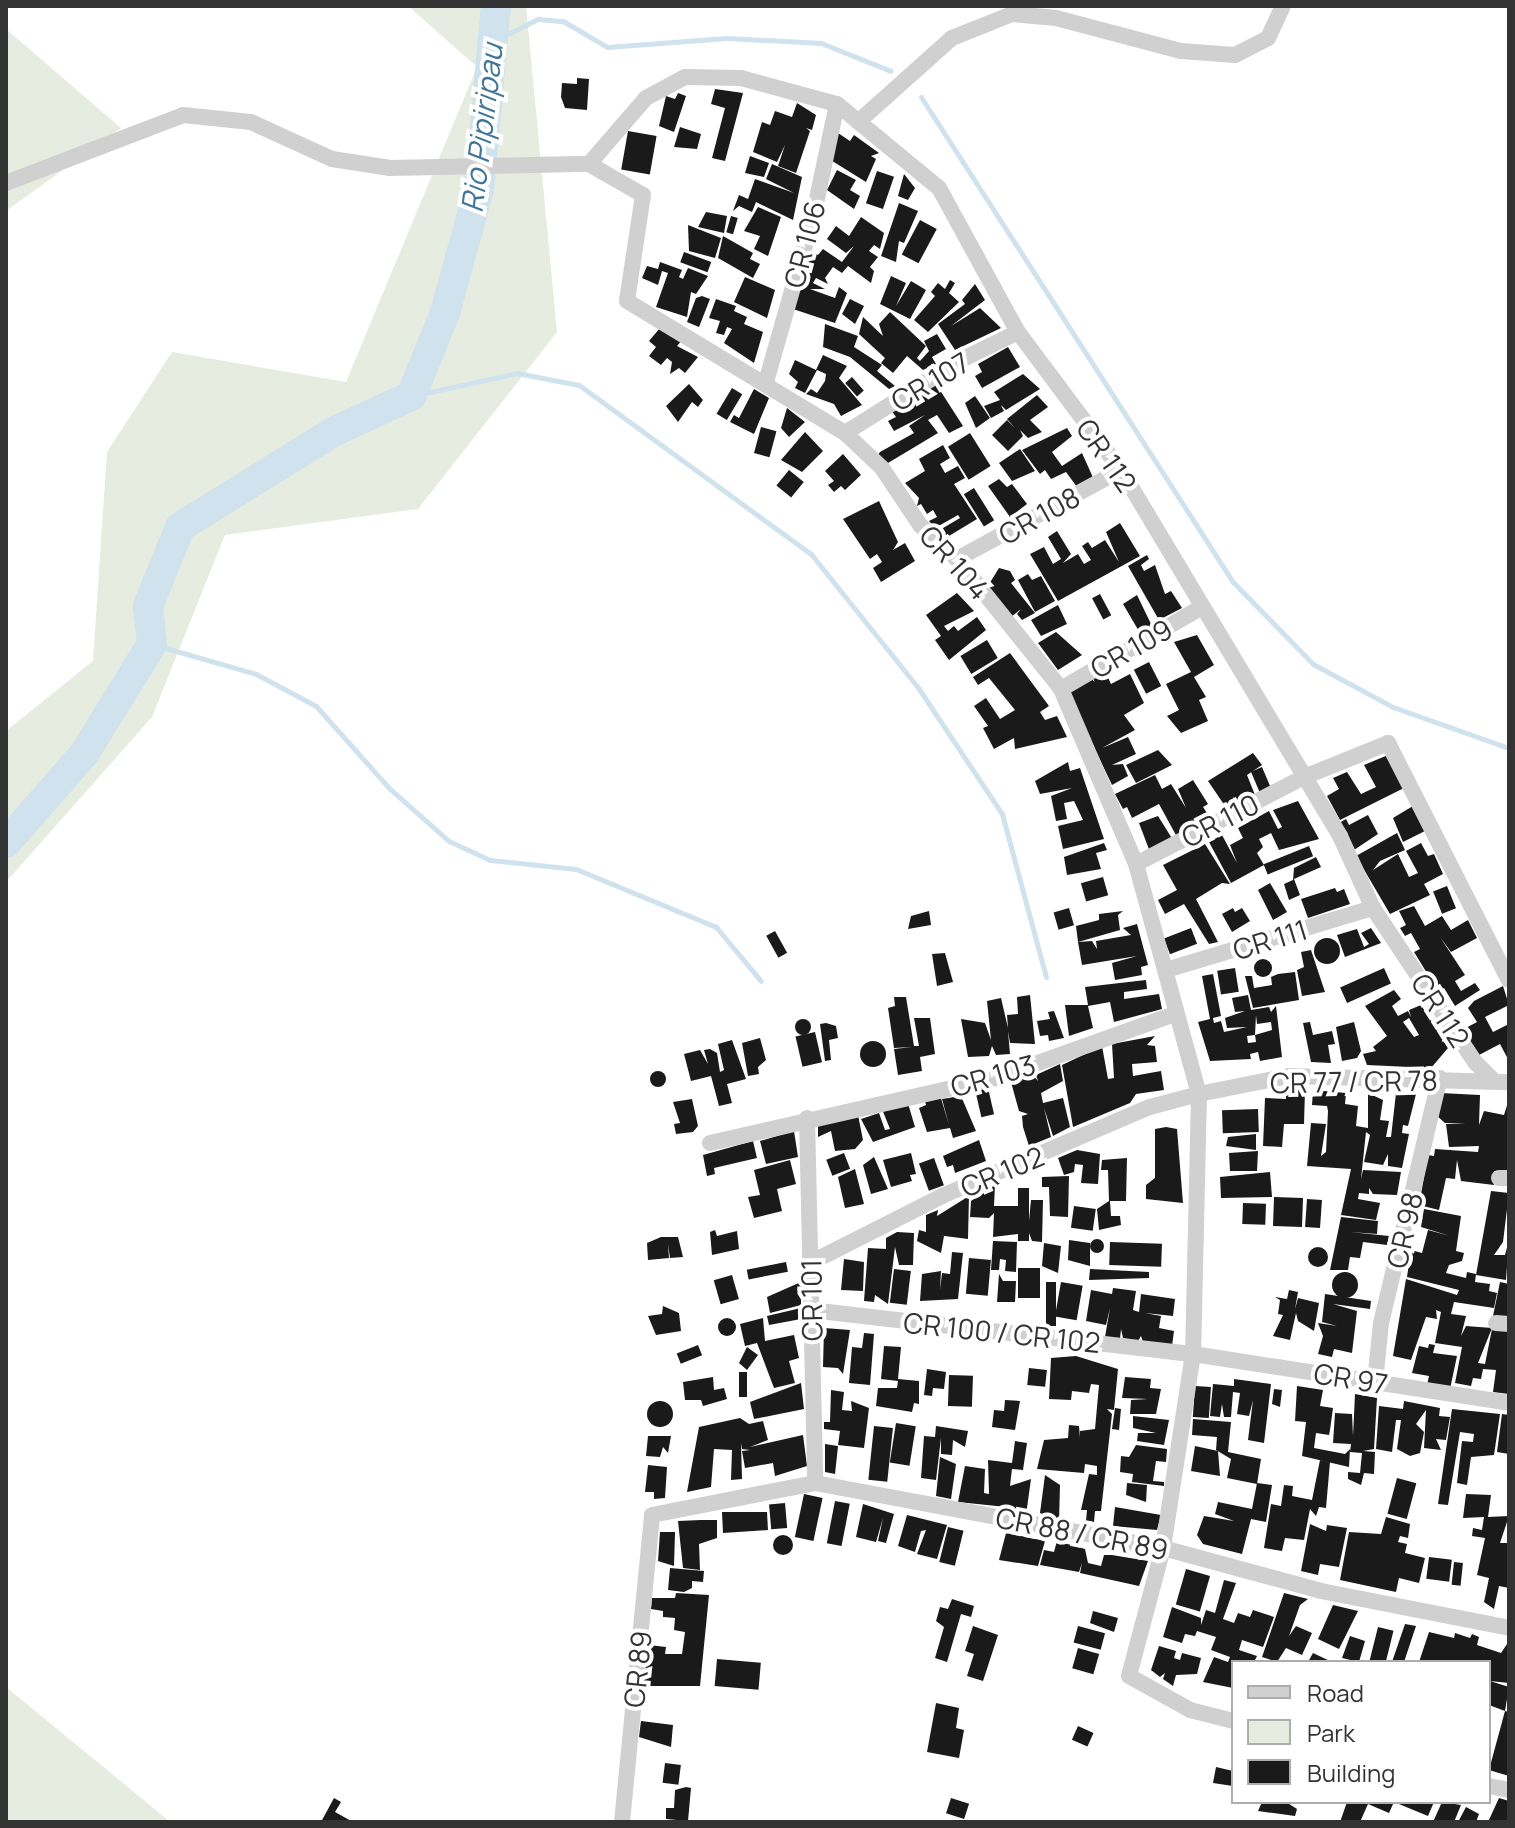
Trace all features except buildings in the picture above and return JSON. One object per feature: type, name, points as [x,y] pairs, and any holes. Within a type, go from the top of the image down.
[{"type":"street","points":[[858,122],[952,38],[1012,14],[1056,18],[1181,51],[1235,55],[1268,38],[1283,6]]},
{"type":"street","name":"CR 112","points":[[589,164],[646,98],[685,77],[741,78],[837,104],[939,188],[1018,332],[1121,470],[1304,777],[1373,908],[1475,1062],[1501,1080]]},
{"type":"street","name":"CR 106","points":[[766,382],[814,213],[837,104]]},
{"type":"street","points":[[6,183],[183,115],[251,122],[332,159],[390,168],[589,164]]},
{"type":"street","name":"CR 104","points":[[589,164],[643,195],[627,301],[766,382],[845,433],[882,468],[920,525],[957,559],[1061,689],[1136,864],[1199,1094],[1193,1354],[1163,1548],[1129,1676],[1190,1710],[1231,1720]]},
{"type":"street","name":"CR 107","points":[[845,433],[963,359],[1018,332]]},
{"type":"street","name":"CR 108","points":[[957,559],[1121,470]]},
{"type":"street","name":"CR 109","points":[[1061,689],[1202,607]]},
{"type":"street","name":"CR 110","points":[[1136,864],[1304,777],[1388,743],[1509,980]]},
{"type":"street","name":"CR 111","points":[[1166,970],[1373,908]]},
{"type":"street","name":"CR 103","points":[[710,1143],[807,1118],[996,1078],[1175,1014]]},
{"type":"street","name":"CR 77 / CR 78","points":[[1199,1094],[1289,1076],[1501,1080]]},
{"type":"street","name":"CR 98","points":[[1375,1382],[1381,1323],[1440,1078]]},
{"type":"street","name":"CR 102","points":[[810,1263],[942,1196],[1150,1107],[1199,1094]]},
{"type":"street","name":"CR 101","points":[[807,1118],[815,1483]]},
{"type":"street","name":"CR 100 / CR 102","points":[[811,1310],[1193,1354]]},
{"type":"street","name":"CR 97","points":[[1193,1354],[1509,1403]]},
{"type":"street","name":"CR 88 / CR 89","points":[[652,1515],[815,1483],[1163,1548],[1321,1591],[1509,1628]]},
{"type":"street","name":"CR 89","points":[[622,1822],[652,1515]]},
{"type":"green space","points":[[408,6],[526,6],[557,332],[418,509],[225,535],[152,717],[6,882],[6,731],[93,661],[107,452],[172,352],[346,382],[477,67]]},
{"type":"green space","points":[[6,29],[121,128],[6,211]]},
{"type":"green space","points":[[6,1687],[140,1797],[170,1822],[6,1822]]},
{"type":"waterway","name":"Rio Pipiripau","points":[[6,843],[84,754],[152,644],[148,606],[180,527],[335,431],[411,396],[445,313],[479,189],[496,6]]},
{"type":"waterway","name":"Rio Pipiripau","points":[[490,57],[506,35],[538,19],[563,21],[607,47],[727,38],[821,43],[891,71]]},
{"type":"waterway","points":[[921,97],[1233,582],[1313,664],[1393,707],[1509,748]]},
{"type":"waterway","points":[[411,396],[517,373],[579,385],[811,554],[919,689],[1002,814],[1046,977]]},
{"type":"waterway","points":[[152,644],[256,674],[316,706],[389,788],[449,841],[490,860],[576,869],[716,927],[761,981]]}]
